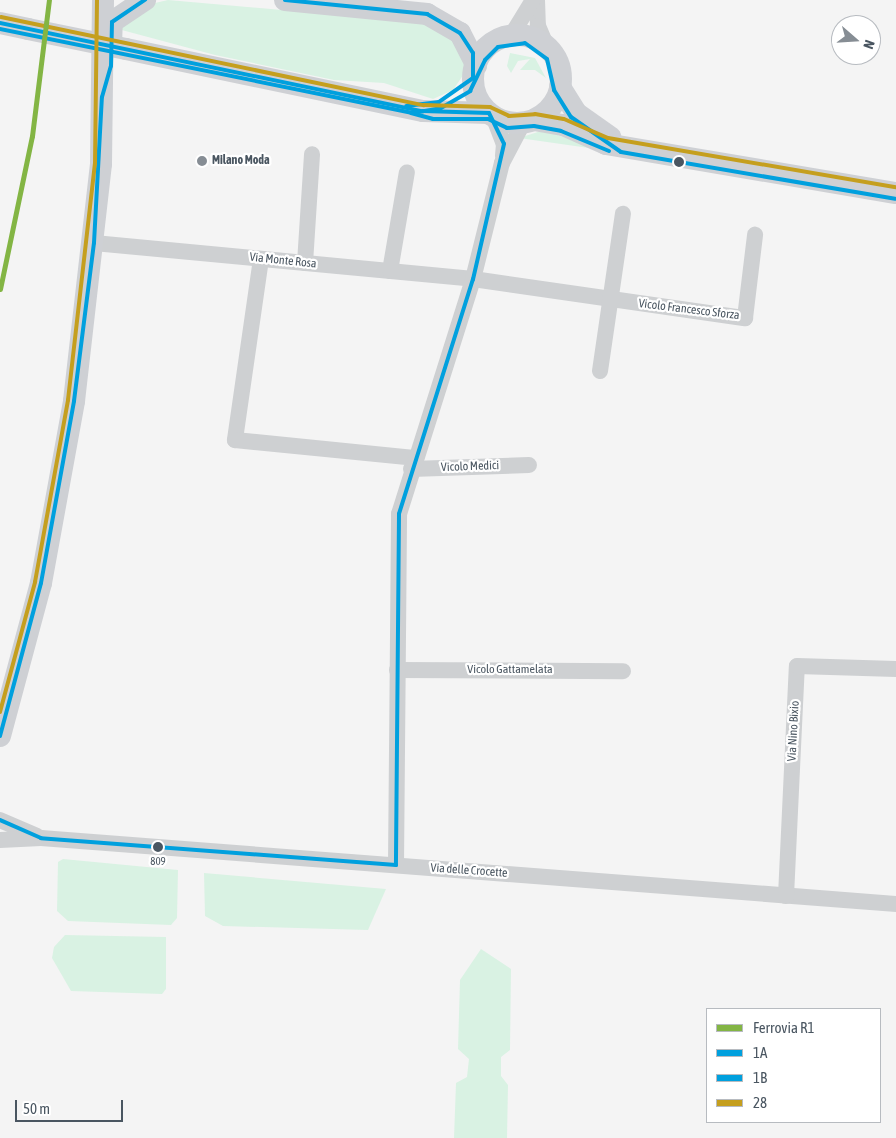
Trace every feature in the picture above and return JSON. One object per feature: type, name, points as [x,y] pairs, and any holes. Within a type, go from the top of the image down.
[{"type":"street","points":[[0,736],[41,583],[74,401],[94,243],[102,97],[103,0]]},
{"type":"street","points":[[102,97],[111,66],[112,22],[145,0]]},
{"type":"street","points":[[285,0],[443,14],[479,34],[535,39],[547,48]]},
{"type":"street","points":[[413,107],[453,96],[474,72],[488,46],[508,37],[533,0]]},
{"type":"street","points":[[537,0],[538,26],[547,48],[558,66],[560,87],[576,112],[624,146]]},
{"type":"street","points":[[396,865],[399,514],[412,464],[472,279],[502,163],[504,144],[491,115],[476,96],[474,72],[460,33],[427,14]]},
{"type":"street","points":[[0,23],[413,107],[434,113],[491,115],[563,125],[606,144],[896,193]]},
{"type":"street","points":[[502,163],[528,121],[553,104],[560,87]]},
{"type":"street","points":[[304,263],[312,154]]},
{"type":"street","points":[[390,271],[407,172]]},
{"type":"street","points":[[600,371],[623,214]]},
{"type":"street","name":"Vicolo Francesco Sforza","points":[[472,279],[745,318],[755,235]]},
{"type":"street","name":"Via Monte Rosa","points":[[94,243],[472,279]]},
{"type":"street","name":"Vicolo Medici","points":[[261,259],[235,440],[412,464],[529,465]]},
{"type":"street","name":"Via Nino Bixio","points":[[786,896],[797,666],[896,669]]},
{"type":"street","name":"Vicolo Gattamelata","points":[[397,670],[623,671]]},
{"type":"street","name":"Via delle Crocette","points":[[0,820],[41,838]]},
{"type":"street","name":"Via delle Crocette","points":[[0,840],[41,838],[896,904]]},
{"type":"green space","points":[[168,0],[429,23],[452,32],[468,68],[453,90],[433,99],[384,83],[334,80],[215,55],[118,29],[142,6]]},
{"type":"green space","points":[[510,53],[535,58],[546,78],[535,70],[520,70],[530,59],[518,61],[511,73],[507,66]]},
{"type":"green space","points":[[544,130],[596,149],[519,138]]},
{"type":"green space","points":[[63,859],[178,870],[177,918],[171,925],[68,921],[57,911],[58,862]]},
{"type":"green space","points":[[204,873],[386,889],[368,930],[223,926],[205,916]]},
{"type":"green space","points":[[65,935],[166,937],[166,989],[162,994],[71,991],[52,958],[54,947]]},
{"type":"green space","points":[[481,949],[511,969],[510,1050],[501,1057],[501,1076],[508,1085],[507,1138],[454,1138],[456,1083],[467,1077],[469,1059],[458,1049],[460,980]]},
{"type":"rail line","name":"R1","points":[[0,289],[32,136],[49,0]]},
{"type":"transit line","name":"28","points":[[0,712],[35,582],[68,400],[95,164],[97,0]]},
{"type":"transit line","name":"1A","points":[[0,736],[41,583],[74,401],[94,243],[102,97],[111,66],[112,22],[145,0]]},
{"type":"transit line","name":"1A","points":[[285,0],[427,14],[460,33],[473,53],[473,78],[439,102],[406,106]]},
{"type":"transit line","name":"28","points":[[1,17],[424,105],[490,107],[509,116],[535,114],[564,119],[608,138],[896,187]]},
{"type":"transit line","name":"1A","points":[[0,23],[423,111],[489,113],[504,144],[473,279],[399,514],[396,865],[41,838],[0,820]]},
{"type":"transit line","name":"1B","points":[[0,29],[413,113],[441,108],[470,91],[485,60],[498,47],[525,43],[547,59],[554,90],[571,117],[621,152],[895,199]]},
{"type":"transit line","name":"1B","points":[[411,113],[433,119],[488,119],[507,128],[534,126],[561,131],[609,151]]},
{"type":"place","name":"Milano Moda","points":[[202,161]]},
{"type":"place","name":"809","points":[[158,847]]}]
